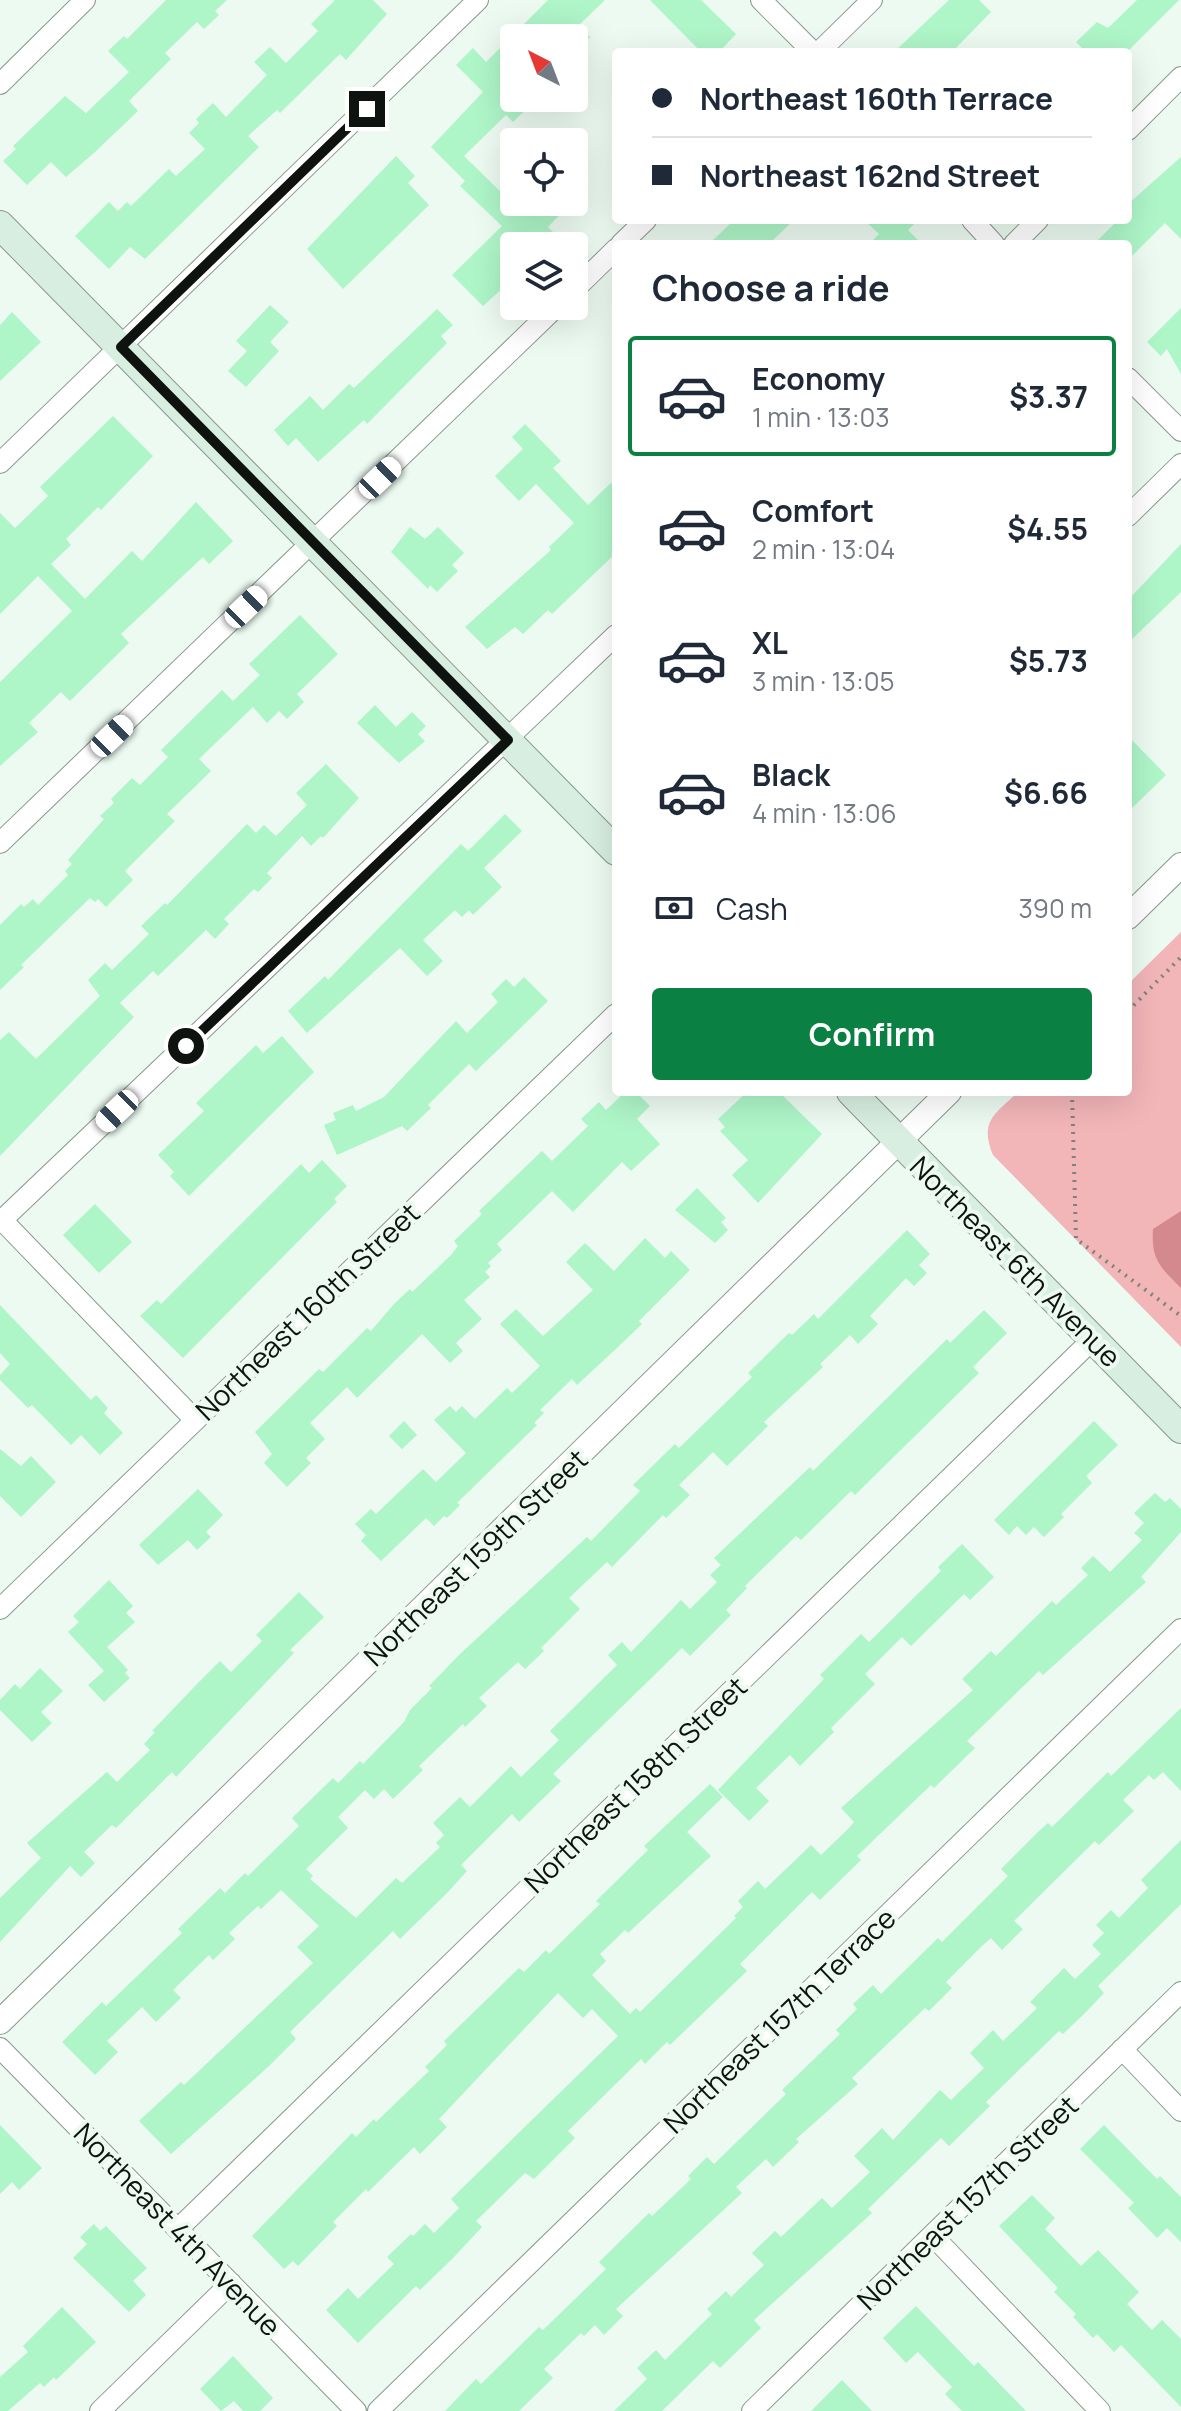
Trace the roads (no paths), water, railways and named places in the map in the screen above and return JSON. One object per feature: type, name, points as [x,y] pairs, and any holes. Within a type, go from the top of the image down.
[{"type":"main road","points":[[0,225],[612,847]]},
{"type":"main road","name":"Northeast 6th Avenue","points":[[855,1096],[1181,1429]]},
{"type":"street","points":[[0,84],[85,0]]},
{"type":"street","points":[[0,463],[478,0]]},
{"type":"street","points":[[761,0],[809,48]]},
{"type":"street","points":[[823,48],[872,0]]},
{"type":"street","points":[[1132,126],[1181,77]]},
{"type":"street","points":[[625,240],[642,224]]},
{"type":"street","points":[[976,224],[990,240]]},
{"type":"street","points":[[1018,240],[1034,224]]},
{"type":"street","points":[[588,276],[612,253]]},
{"type":"street","points":[[0,843],[543,320]]},
{"type":"street","points":[[1132,382],[1181,431]]},
{"type":"street","points":[[1132,512],[1181,464]]},
{"type":"street","points":[[195,1420],[1,1220],[612,639]]},
{"type":"street","points":[[1132,913],[1181,865]]},
{"type":"street","name":"Northeast 160th Street","points":[[0,1609],[612,1018]]},
{"type":"street","name":"Northeast 159th Street","points":[[0,2022],[945,1096]]},
{"type":"street","name":"Northeast 158th Street","points":[[178,2229],[1093,1339]]},
{"type":"street","name":"Northeast 157th Terrace","points":[[378,2411],[1181,1629]]},
{"type":"street","name":"Northeast 157th Street","points":[[752,2411],[1181,1992]]},
{"type":"street","name":"Northeast 4th Avenue","points":[[0,2048],[356,2411]]},
{"type":"street","points":[[1122,2049],[1181,2111]]},
{"type":"street","points":[[933,2236],[1100,2411]]},
{"type":"street","points":[[100,2411],[231,2283]]}]
